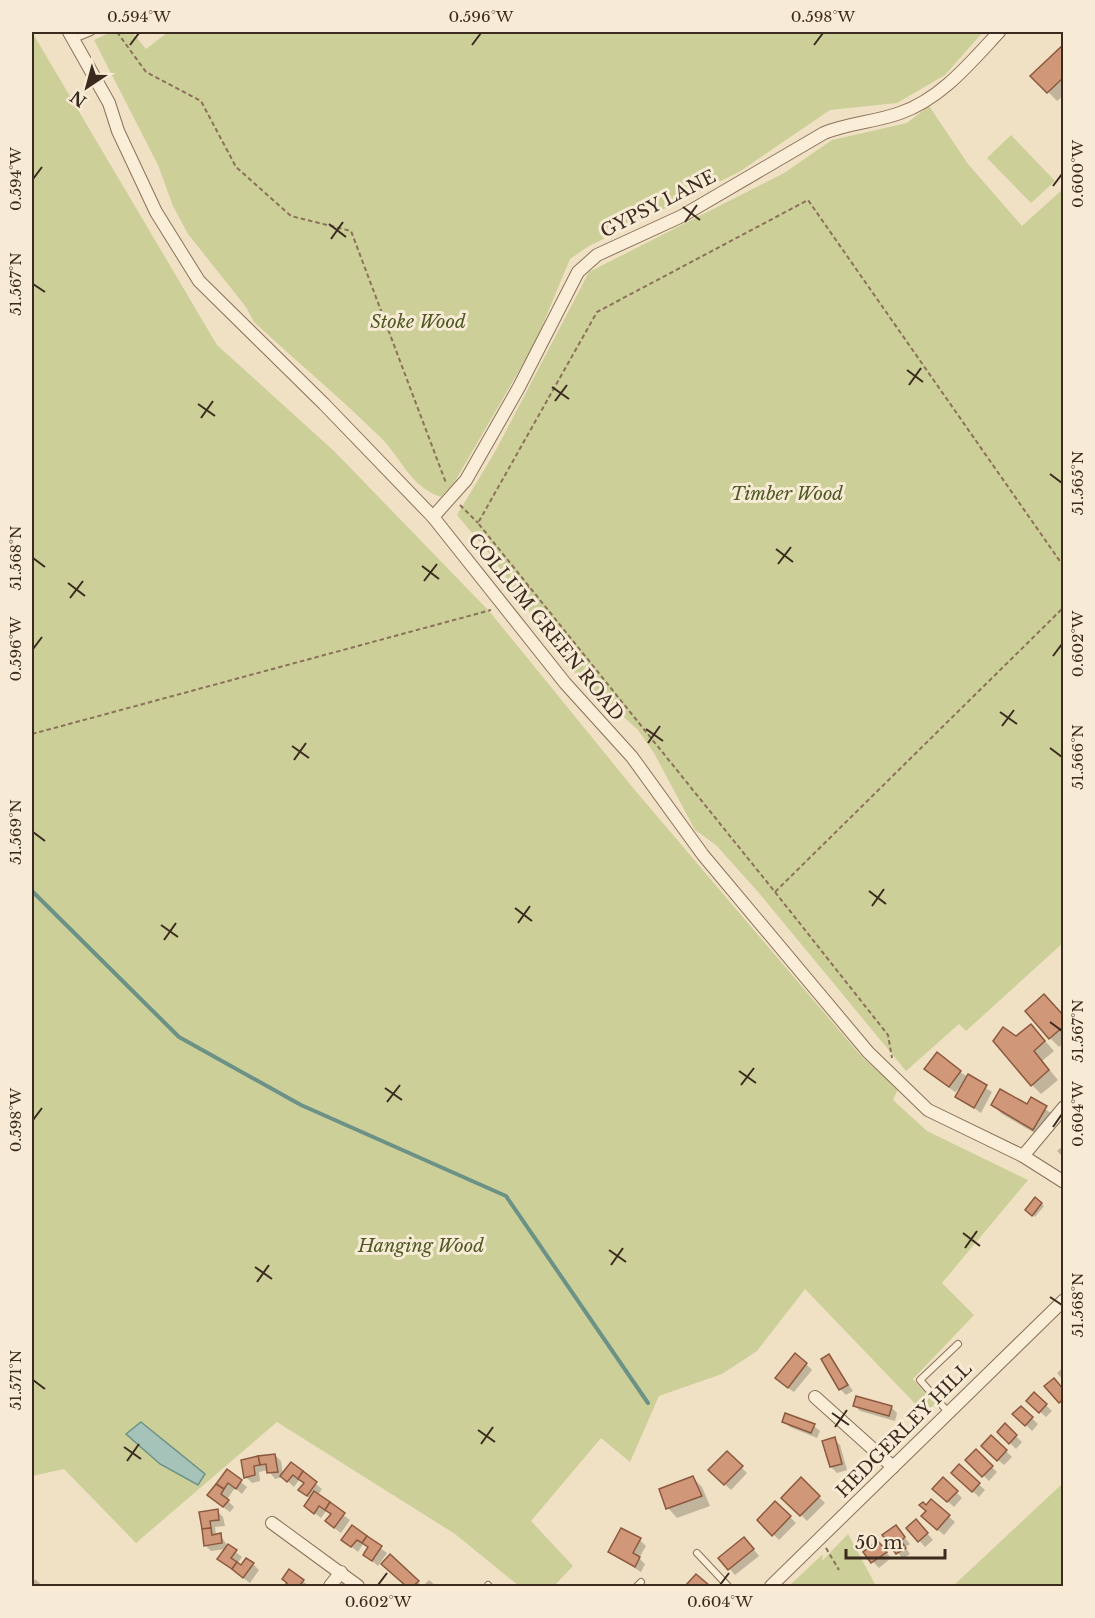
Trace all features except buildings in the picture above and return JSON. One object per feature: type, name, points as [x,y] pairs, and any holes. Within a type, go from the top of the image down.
[{"type":"street","name":"GYPSY LANE","points":[[433,517],[466,480],[519,387],[564,296],[579,272],[597,255],[682,216],[824,133],[848,123],[901,113],[925,102],[953,79],[999,32]]},
{"type":"street","name":"COLLUM GREEN ROAD","points":[[72,35],[109,103],[118,130],[156,212],[200,281],[324,404],[433,517],[504,603],[565,683],[632,757],[703,855],[868,1052],[928,1110],[1023,1156],[1064,1182]]},
{"type":"street","points":[[1023,1156],[1064,1107]]},
{"type":"street","name":"HEDGERLEY HILL","points":[[771,1587],[1064,1300]]},
{"type":"street","points":[[815,1397],[893,1467]]},
{"type":"street","points":[[272,1523],[341,1572],[358,1587]]},
{"type":"street","points":[[330,1587],[341,1572]]},
{"type":"lane","points":[[72,35],[91,32]]},
{"type":"lane","points":[[948,1412],[920,1380],[958,1344]]},
{"type":"lane","points":[[697,1553],[728,1587]]},
{"type":"path","points":[[117,32],[146,72],[201,101],[236,167],[291,216],[351,231],[452,498],[478,523],[888,1035],[895,1079]]},
{"type":"path","points":[[478,523],[597,312],[808,200],[1064,567]]},
{"type":"path","points":[[32,734],[495,609],[529,587]]},
{"type":"path","points":[[775,892],[1064,608]]},
{"type":"path","points":[[820,1538],[839,1570]]},
{"type":"green space","name":"Hanging Wood","points":[[32,32],[217,345],[335,452],[489,611],[634,789],[861,1056],[898,1089],[893,1100],[927,1131],[1028,1180],[942,1283],[974,1315],[913,1379],[935,1404],[925,1414],[805,1289],[757,1351],[722,1374],[659,1396],[630,1462],[601,1438],[531,1521],[573,1566],[554,1586],[519,1586],[455,1534],[277,1422],[136,1543],[64,1469],[32,1476]]},
{"type":"green space","name":"Stoke Wood","points":[[111,32],[132,32],[146,49],[168,32],[983,32],[945,75],[897,103],[830,110],[739,172],[589,246],[570,259],[535,343],[454,483],[441,497],[422,487],[408,473],[383,440],[254,322],[246,307],[188,234],[173,206],[158,165],[94,40]]},
{"type":"green space","name":"Timber Wood","points":[[929,106],[968,164],[1022,226],[1063,189],[1064,942],[966,1031],[959,1024],[906,1071],[759,893],[716,845],[695,830],[654,753],[638,730],[563,662],[493,558],[457,515],[496,450],[589,272],[784,173],[832,140],[907,123]]},
{"type":"green space","points":[[1011,135],[1055,181],[1031,203],[987,158]]},
{"type":"green space","points":[[1063,1483],[1063,1586],[953,1586]]},
{"type":"green space","points":[[848,1534],[876,1586],[789,1586],[823,1554],[822,1561]]},
{"type":"water","points":[[141,1422],[205,1474],[198,1485],[160,1464],[126,1434]]},
{"type":"waterway","points":[[32,891],[179,1037],[301,1105],[506,1196],[648,1403]]}]
